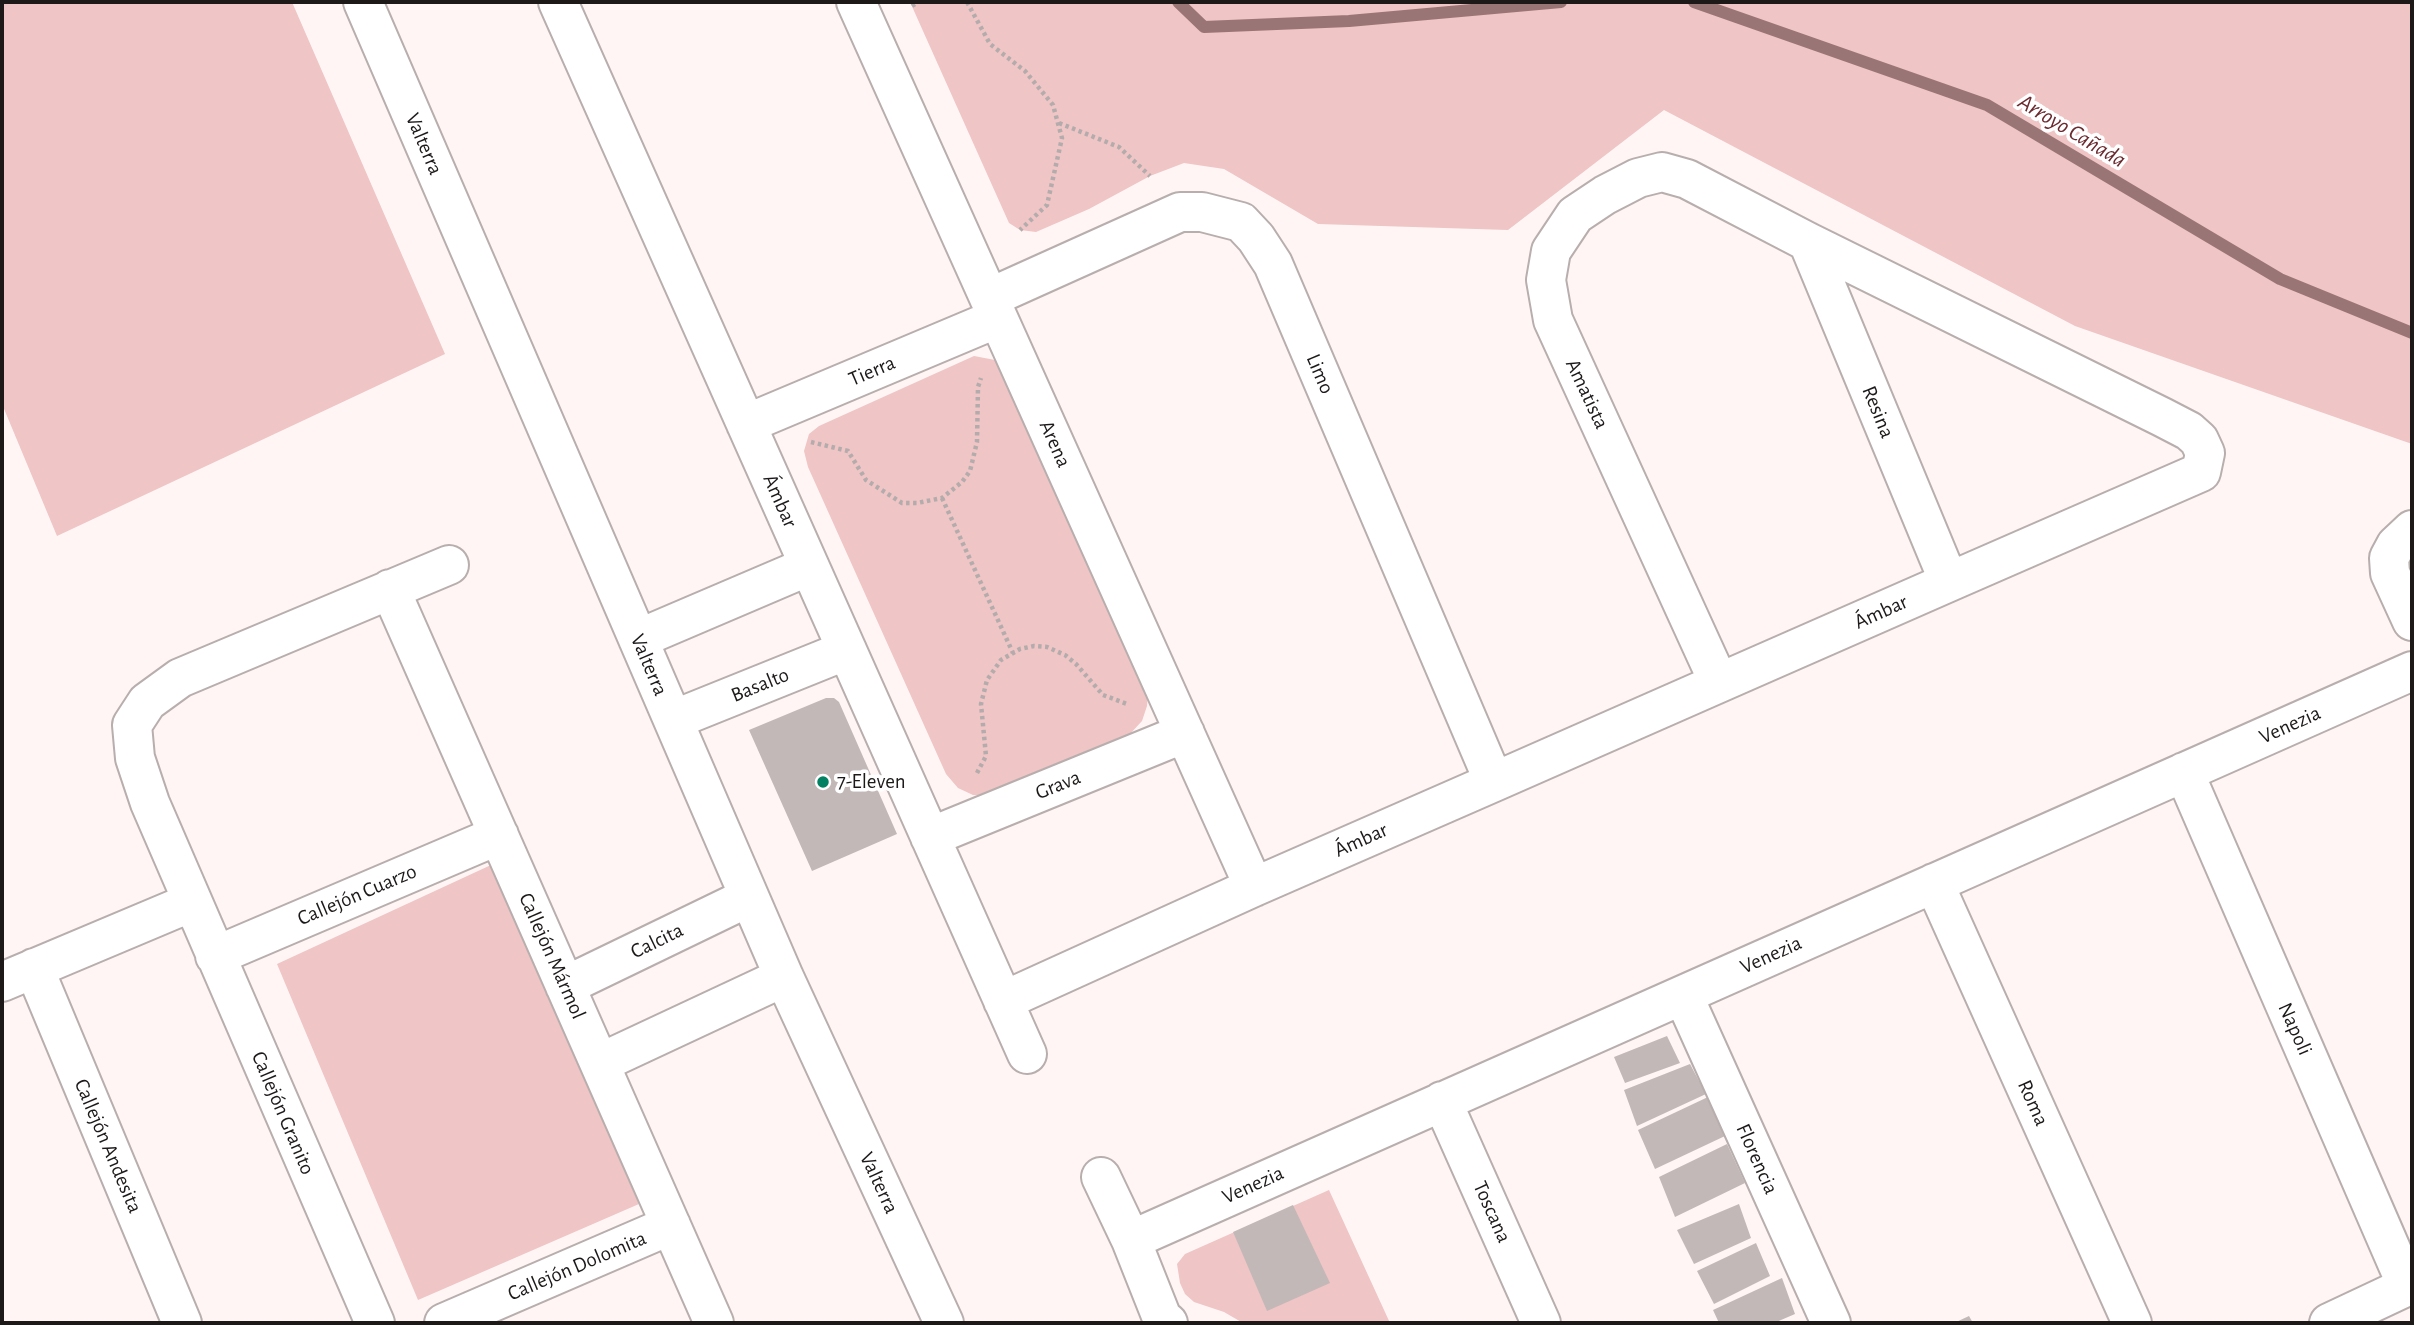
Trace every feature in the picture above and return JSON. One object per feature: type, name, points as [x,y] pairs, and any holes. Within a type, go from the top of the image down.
[{"type":"street","name":"Valterra","points":[[363,2],[784,977],[944,1323]]},
{"type":"street","name":"Ámbar","points":[[558,2],[1027,1054]]},
{"type":"street","name":"Arena","points":[[856,2],[1254,887]]},
{"type":"street","name":"Amatista","points":[[1687,179],[1662,172],[1638,178],[1575,215],[1551,251],[1546,280],[1553,320],[1719,683]]},
{"type":"street","name":"Ámbar","points":[[1003,1001],[1254,887],[2201,472],[2205,453],[2199,440],[2189,431],[1687,179]]},
{"type":"street","name":"Limo","points":[[994,308],[1180,212],[1202,212],[1241,222],[1256,238],[1273,264],[1494,782]]},
{"type":"street","name":"Resina","points":[[1808,242],[1949,582]]},
{"type":"street","name":"Tierra","points":[[746,424],[994,308]]},
{"type":"street","points":[[2412,530],[2396,545],[2389,558],[2390,573],[2412,621]]},
{"type":"street","points":[[18,975],[192,902],[150,803],[135,758],[132,726],[147,702],[180,678],[449,565]]},
{"type":"street","points":[[638,639],[809,566]]},
{"type":"street","name":"Callejón Mármol","points":[[390,590],[714,1323]]},
{"type":"street","name":"Basalto","points":[[673,720],[847,650]]},
{"type":"street","name":"Venezia","points":[[1131,1240],[2412,671]]},
{"type":"street","name":"Grava","points":[[930,837],[1185,733]]},
{"type":"street","name":"Napoli","points":[[2184,772],[2410,1285]]},
{"type":"street","name":"Callejón Cuarzo","points":[[215,956],[499,835]]},
{"type":"street","name":"Roma","points":[[1934,883],[2132,1323]]},
{"type":"street","name":"Calcita","points":[[565,986],[749,897]]},
{"type":"street","name":"Callejón Granito","points":[[192,902],[374,1323]]},
{"type":"street","name":"Callejón Andesita","points":[[18,975],[182,1323]]},
{"type":"street","points":[[600,1063],[784,977]]},
{"type":"street","name":"Florencia","points":[[1683,995],[1831,1323]]},
{"type":"street","name":"Toscana","points":[[1442,1101],[1541,1323]]},
{"type":"street","points":[[1101,1177],[1131,1240],[1163,1318],[1168,1323]]},
{"type":"street","name":"Callejón Dolomita","points":[[444,1323],[671,1225]]},
{"type":"street","points":[[2329,1323],[2410,1285]]},
{"type":"path","points":[[912,6],[918,2]]},
{"type":"path","points":[[967,2],[990,44],[1025,71],[1053,105],[1062,138],[1047,205],[1020,230]]},
{"type":"path","points":[[1058,123],[1119,147],[1150,176]]},
{"type":"path","points":[[807,442],[848,451],[866,480],[902,503],[942,498],[962,482],[970,471],[977,442],[978,387],[983,372]]},
{"type":"path","points":[[942,498],[1013,653]]},
{"type":"path","points":[[974,777],[986,756],[981,704],[987,680],[1001,660],[1013,653],[1034,646],[1047,647],[1065,655],[1076,664],[1103,695],[1135,705]]},
{"type":"shaded area","points":[[2,2],[292,2],[445,354],[57,536],[2,404]]},
{"type":"shaded area","points":[[910,2],[2412,2],[2412,444],[2075,326],[1664,110],[1508,230],[1318,224],[1224,169],[1184,163],[1150,176],[1089,209],[1036,232],[1020,230],[1009,223]]},
{"type":"shaded area","points":[[974,356],[995,360],[1005,366],[1148,693],[1142,721],[1129,735],[989,796],[973,795],[958,788],[946,774],[808,467],[804,451],[809,434],[819,426]]},
{"type":"shaded area","points":[[491,865],[639,1204],[418,1300],[277,964]]},
{"type":"shaded area","points":[[1329,1190],[1390,1323],[1243,1323],[1224,1312],[1194,1302],[1185,1294],[1177,1264],[1185,1254]]},
{"type":"building","name":"7-Eleven","points":[[826,698],[834,698],[839,702],[897,834],[812,871],[749,730]]},
{"type":"building","points":[[1667,1036],[1680,1063],[1625,1083],[1614,1057]]},
{"type":"building","points":[[1690,1064],[1706,1094],[1637,1126],[1624,1090]]},
{"type":"building","points":[[1708,1097],[1725,1136],[1655,1169],[1638,1130]]},
{"type":"building","points":[[1727,1144],[1745,1183],[1675,1217],[1659,1177]]},
{"type":"building","points":[[1739,1204],[1751,1238],[1694,1264],[1677,1230]]},
{"type":"building","points":[[1293,1205],[1330,1283],[1267,1311],[1233,1232]]},
{"type":"building","points":[[1756,1243],[1770,1276],[1714,1304],[1697,1271]]},
{"type":"building","points":[[1782,1278],[1795,1314],[1774,1323],[1719,1323],[1713,1310]]},
{"type":"building","points":[[1969,1316],[1973,1323],[1954,1323]]},
{"type":"waterway","name":"Arroyo Cañada","points":[[1178,2],[1204,27],[1349,21],[1561,2]]},
{"type":"waterway","name":"Arroyo Cañada","points":[[1694,2],[1987,105],[2280,279],[2412,333]]},
{"type":"place","name":"7-Eleven","points":[[823,782]]}]
